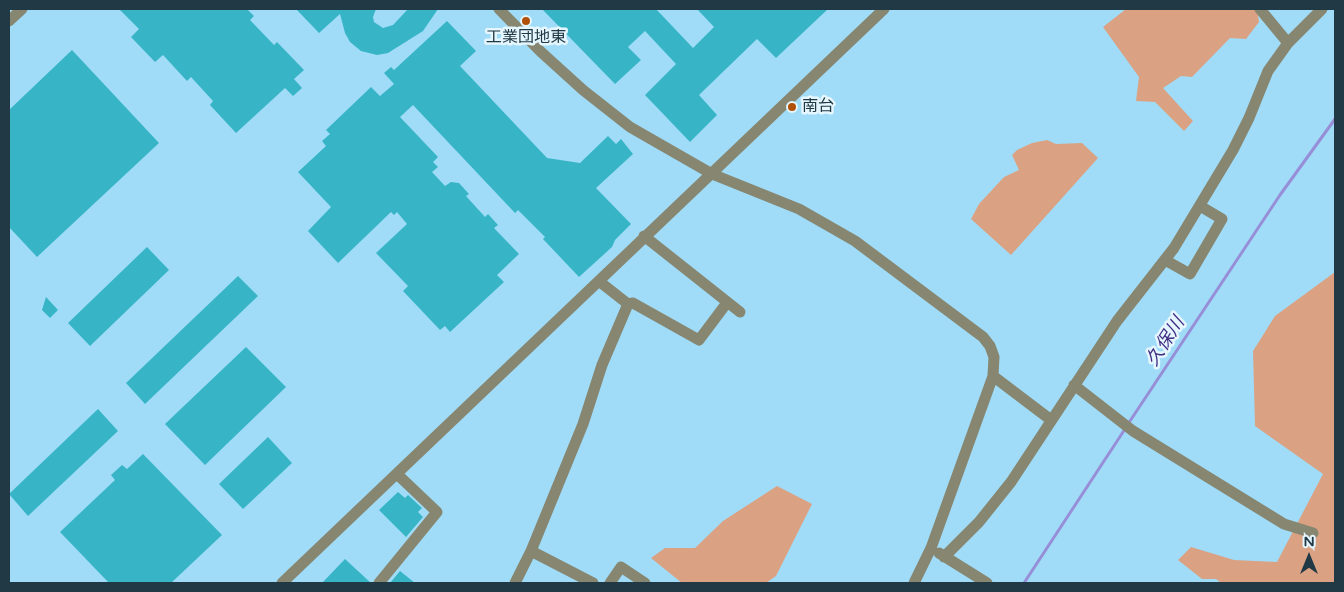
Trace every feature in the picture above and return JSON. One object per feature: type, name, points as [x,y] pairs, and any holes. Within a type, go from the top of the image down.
[{"type":"street","points":[[9,21],[22,9]]},
{"type":"street","points":[[499,9],[540,51],[600,106],[649,140],[712,174],[799,210],[855,241],[984,337],[994,357],[993,376],[932,548],[914,583]]},
{"type":"street","points":[[282,583],[600,282],[644,236],[712,174],[884,9]]},
{"type":"street","points":[[1260,9],[1288,43]]},
{"type":"street","points":[[944,557],[979,522],[1011,482],[1117,320],[1165,260],[1200,206],[1250,118],[1268,71],[1288,43],[1322,9]]},
{"type":"street","points":[[1165,260],[1190,274],[1222,219],[1200,206]]},
{"type":"street","points":[[644,236],[726,304],[740,312]]},
{"type":"street","points":[[600,282],[628,304],[634,303],[699,340],[726,304]]},
{"type":"street","points":[[515,583],[531,551],[583,424],[602,365],[628,304]]},
{"type":"street","points":[[993,376],[1051,420]]},
{"type":"street","points":[[1074,385],[1133,431],[1284,524],[1314,534]]},
{"type":"street","points":[[379,583],[437,512],[397,474]]},
{"type":"street","points":[[932,548],[987,583]]},
{"type":"street","points":[[531,551],[593,583]]},
{"type":"street","points":[[610,583],[621,567],[645,583]]},
{"type":"shaded area","points":[[1126,9],[1257,9],[1259,22],[1246,39],[1230,38],[1192,77],[1181,76],[1163,88],[1193,121],[1184,131],[1155,102],[1136,101],[1139,77],[1103,27]]},
{"type":"shaded area","points":[[1047,140],[1056,144],[1082,143],[1098,158],[1011,255],[971,219],[979,204],[1004,177],[1019,170],[1012,155],[1017,150],[1032,143]]},
{"type":"shaded area","points":[[1335,272],[1335,583],[1221,583],[1216,579],[1202,579],[1178,560],[1191,547],[1234,560],[1277,562],[1323,474],[1255,426],[1253,351],[1275,316]]},
{"type":"shaded area","points":[[777,486],[812,504],[776,576],[766,583],[682,583],[651,558],[665,548],[695,548],[723,521]]},
{"type":"building","points":[[119,9],[247,9],[254,16],[250,20],[274,45],[277,42],[304,70],[294,79],[302,88],[293,96],[285,88],[236,133],[210,105],[213,101],[191,77],[187,81],[163,55],[155,62],[131,37],[139,29]]},
{"type":"building","points":[[296,9],[376,9],[373,17],[374,22],[383,28],[393,25],[408,9],[438,9],[423,31],[388,53],[377,55],[361,51],[350,42],[345,33],[340,14],[319,33]]},
{"type":"building","points":[[542,9],[656,9],[693,48],[714,27],[697,9],[828,9],[776,58],[757,39],[699,95],[717,115],[690,142],[645,95],[676,64],[645,31],[628,47],[641,60],[615,84]]},
{"type":"building","points":[[447,21],[476,51],[460,66],[547,158],[580,163],[608,136],[616,144],[621,139],[633,154],[596,188],[631,224],[615,240],[612,247],[579,277],[543,239],[545,237],[518,210],[515,213],[413,105],[400,117],[438,157],[433,162],[438,167],[432,172],[445,186],[451,182],[459,183],[469,194],[466,196],[485,217],[488,214],[498,225],[494,228],[519,254],[497,275],[504,282],[450,332],[445,326],[440,330],[403,291],[408,286],[376,253],[407,224],[397,212],[394,215],[391,212],[338,263],[308,231],[331,207],[298,172],[326,146],[322,141],[330,134],[326,130],[371,87],[380,96],[394,84],[384,73],[391,67],[394,70]]},
{"type":"building","points":[[72,50],[159,143],[37,257],[9,227],[9,110]]},
{"type":"building","points":[[147,247],[169,270],[90,346],[68,323]]},
{"type":"building","points":[[238,276],[258,296],[145,404],[126,383]]},
{"type":"building","points":[[46,297],[58,310],[50,318],[42,310]]},
{"type":"building","points":[[246,347],[286,387],[205,465],[165,424]]},
{"type":"building","points":[[98,409],[118,431],[28,516],[9,494]]},
{"type":"building","points":[[268,437],[292,463],[243,509],[219,484]]},
{"type":"building","points":[[143,454],[222,535],[171,583],[109,583],[60,532],[115,480],[111,475],[122,465],[127,469]]},
{"type":"building","points":[[398,492],[405,498],[408,495],[422,508],[418,512],[423,517],[406,537],[379,510]]},
{"type":"building","points":[[345,559],[371,583],[322,583]]},
{"type":"building","points":[[400,571],[415,583],[390,583]]},
{"type":"waterway","name":"久保川","points":[[1128,424],[1280,195],[1335,119]]},
{"type":"waterway","name":"久保川","points":[[1024,583],[1125,429]]},
{"type":"place","name":"工業団地東","points":[[526,21]]},
{"type":"place","name":"南台","points":[[792,107]]}]
